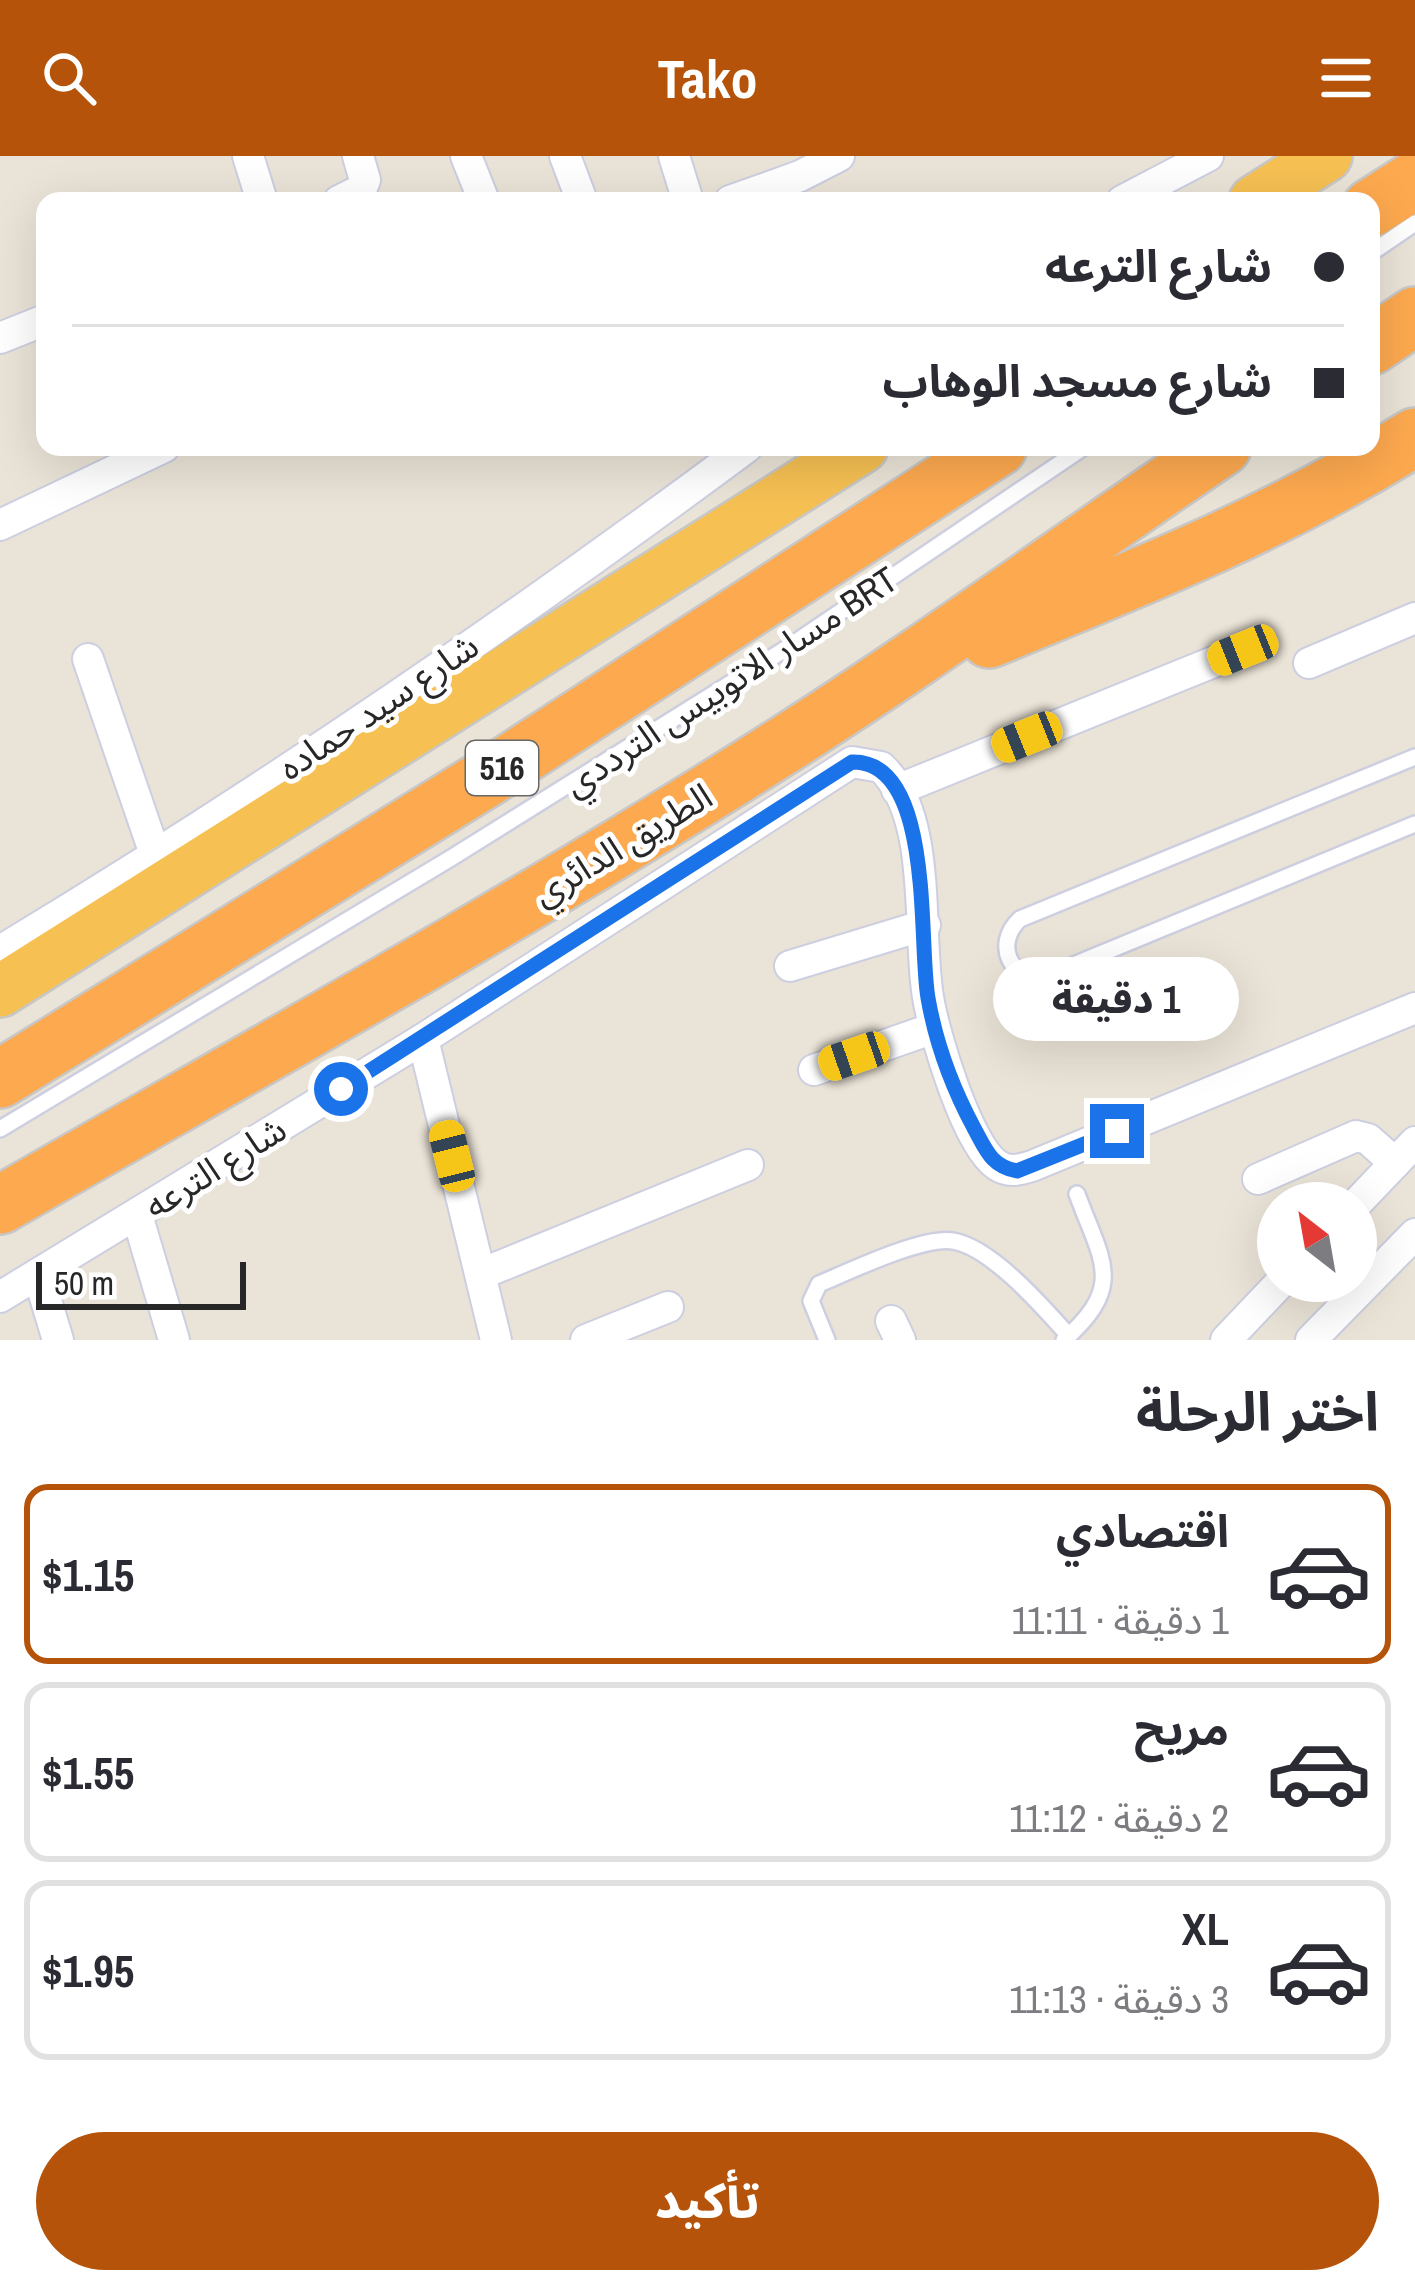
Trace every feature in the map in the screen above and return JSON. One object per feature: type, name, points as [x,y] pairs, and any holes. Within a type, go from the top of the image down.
[{"type":"highway","points":[[1269,192],[1326,156]]},
{"type":"highway","points":[[1380,202],[1415,180]]},
{"type":"highway","points":[[1380,340],[1415,316]]},
{"type":"highway","points":[[880,683],[1238,536],[1303,504],[1415,437]]},
{"type":"highway","name":"516","points":[[0,992],[848,456]]},
{"type":"highway","name":"516","points":[[0,1079],[501,769],[984,456]]},
{"type":"highway","name":"الطريق الدائري","points":[[0,1205],[548,890],[880,683],[1207,457]]},
{"type":"street","points":[[248,156],[259,192]]},
{"type":"street","points":[[358,156],[365,180],[359,192]]},
{"type":"street","points":[[466,156],[480,192]]},
{"type":"street","points":[[566,156],[579,192]]},
{"type":"street","points":[[674,156],[685,192]]},
{"type":"street","points":[[1139,192],[1208,156]]},
{"type":"street","points":[[755,192],[800,176],[828,158]]},
{"type":"street","points":[[0,338],[36,324]]},
{"type":"street","points":[[0,525],[145,456]]},
{"type":"street","name":"شارع سيد حماده","points":[[0,951],[156,857],[614,546],[735,456]]},
{"type":"street","points":[[1309,663],[1415,618]]},
{"type":"street","points":[[1243,650],[897,790],[917,857],[934,1028],[961,1104],[990,1159],[1017,1171],[1415,1008]]},
{"type":"street","points":[[88,659],[156,857]]},
{"type":"street","name":"شارع الترعه","points":[[0,1297],[423,1039],[852,762],[880,767],[897,790]]},
{"type":"street","points":[[790,966],[925,926]]},
{"type":"street","points":[[814,1070],[934,1028]]},
{"type":"street","points":[[423,1039],[496,1340]]},
{"type":"street","points":[[1258,1179],[1356,1136],[1405,1152],[1377,1182]]},
{"type":"street","points":[[481,1274],[748,1165]]},
{"type":"street","points":[[137,1215],[174,1340]]},
{"type":"street","points":[[1311,1340],[1415,1234]]},
{"type":"street","points":[[38,1274],[58,1340]]},
{"type":"street","points":[[1226,1340],[1262,1302]]},
{"type":"street","points":[[586,1340],[668,1307]]},
{"type":"lane","points":[[1380,247],[1415,224]]},
{"type":"lane","name":"مسار الاتوبيس الترددي BRT","points":[[0,1129],[767,661],[1071,456]]},
{"type":"lane","points":[[1415,757],[1019,919],[1007,935],[1006,955],[1027,976],[1047,976],[1415,824]]},
{"type":"lane","points":[[827,1340],[811,1301],[820,1284],[939,1240],[963,1244],[1000,1269],[1067,1338],[1093,1313],[1105,1278],[1077,1194]]},
{"type":"route","points":[[341,1089],[852,762],[867,762],[891,777],[909,823],[922,891],[924,960],[934,1028],[961,1104],[990,1159],[1017,1171],[1117,1131]]}]
